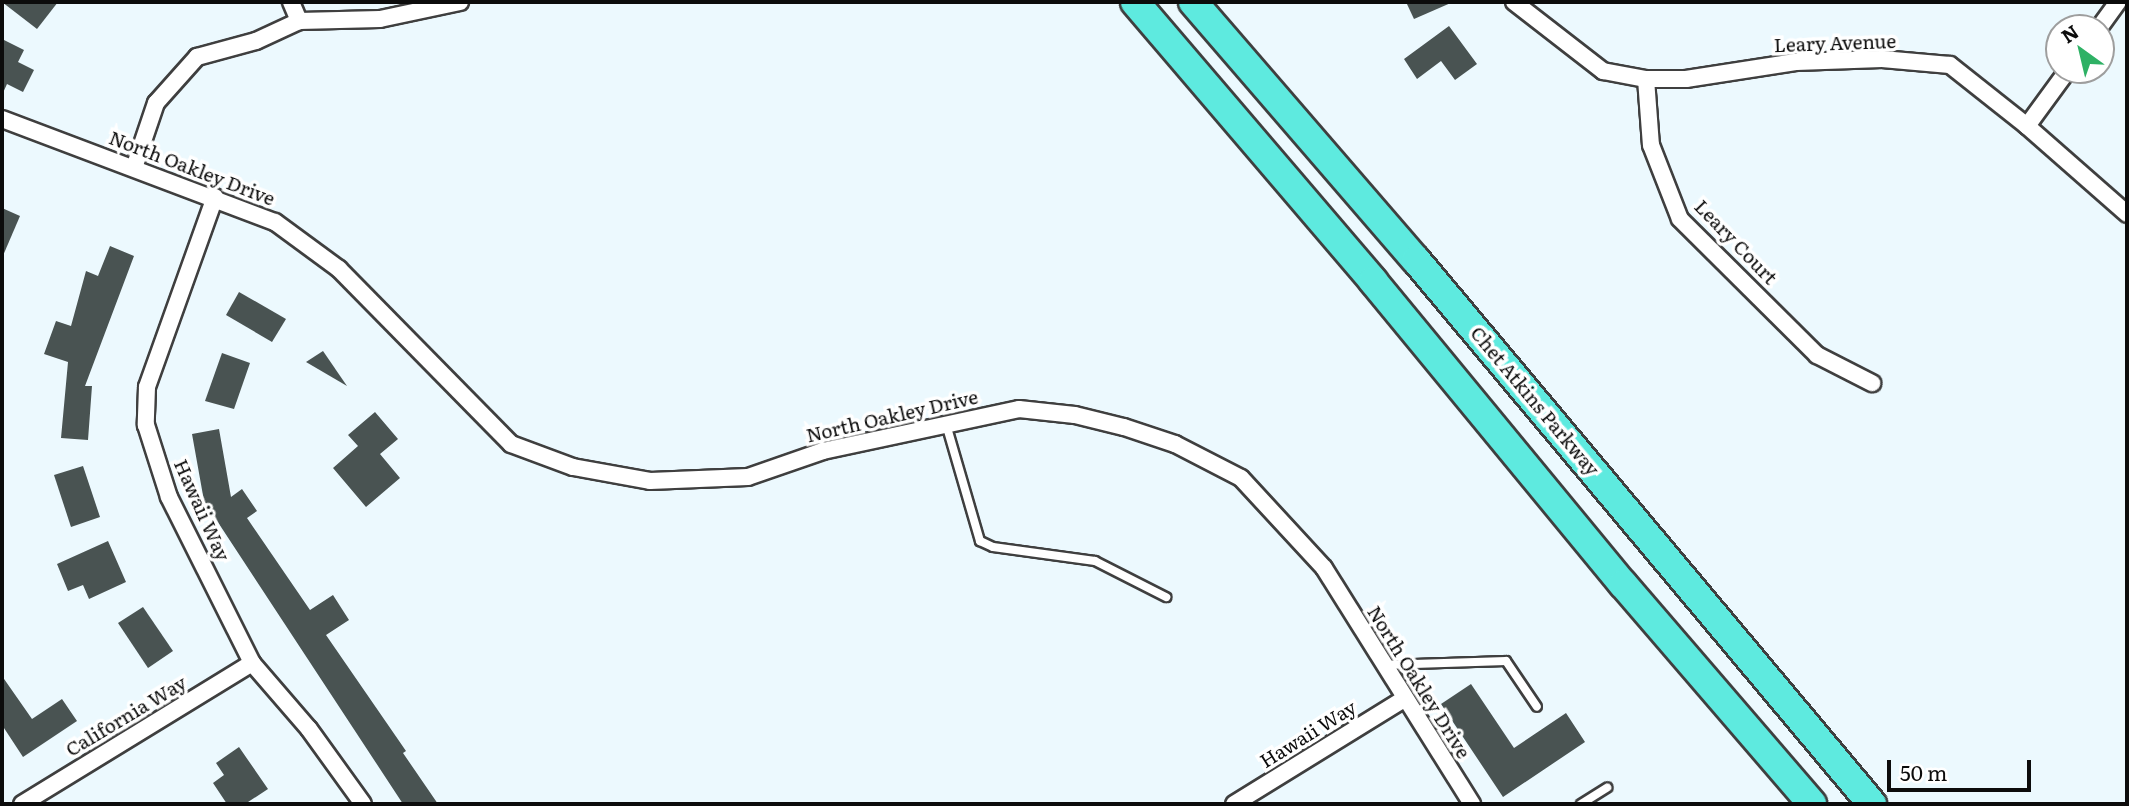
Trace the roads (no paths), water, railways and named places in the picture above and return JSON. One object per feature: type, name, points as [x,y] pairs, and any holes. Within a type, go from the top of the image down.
[{"type":"highway","points":[[1135,2],[1373,281],[1623,584],[1812,804]]},
{"type":"highway","name":"Chet Atkins Parkway","points":[[1193,2],[1416,260],[1872,804]]},
{"type":"highway","points":[[1623,584],[1787,804]]},
{"type":"highway","points":[[1703,602],[1895,804]]},
{"type":"street","points":[[291,2],[299,21]]},
{"type":"street","points":[[134,168],[156,103],[197,58],[256,41],[299,21],[380,19],[460,2]]},
{"type":"street","name":"Leary Avenue","points":[[1514,2],[1603,71],[1646,79],[1686,79],[1796,62],[1882,59],[1950,65],[2027,126],[2127,214]]},
{"type":"street","name":"Leary Court","points":[[1646,79],[1651,145],[1680,219],[1817,355],[1872,383]]},
{"type":"street","points":[[2027,126],[2058,84]]},
{"type":"street","name":"North Oakley Drive","points":[[2,119],[215,197],[275,222],[339,269],[511,444],[573,467],[650,481],[748,477],[822,451],[1019,409],[1076,415],[1175,444],[1241,478],[1324,568],[1472,804]]},
{"type":"street","name":"Hawaii Way","points":[[215,197],[147,387],[146,425],[170,497],[252,663],[309,729],[363,804]]},
{"type":"street","name":"California Way","points":[[22,804],[252,663]]},
{"type":"street","name":"Hawaii Way","points":[[1234,804],[1404,699]]},
{"type":"lane","points":[[946,424],[980,541],[993,547],[1095,561],[1166,597]]},
{"type":"lane","points":[[1384,665],[1506,661],[1537,707]]},
{"type":"lane","points":[[1581,804],[1606,788]]}]
